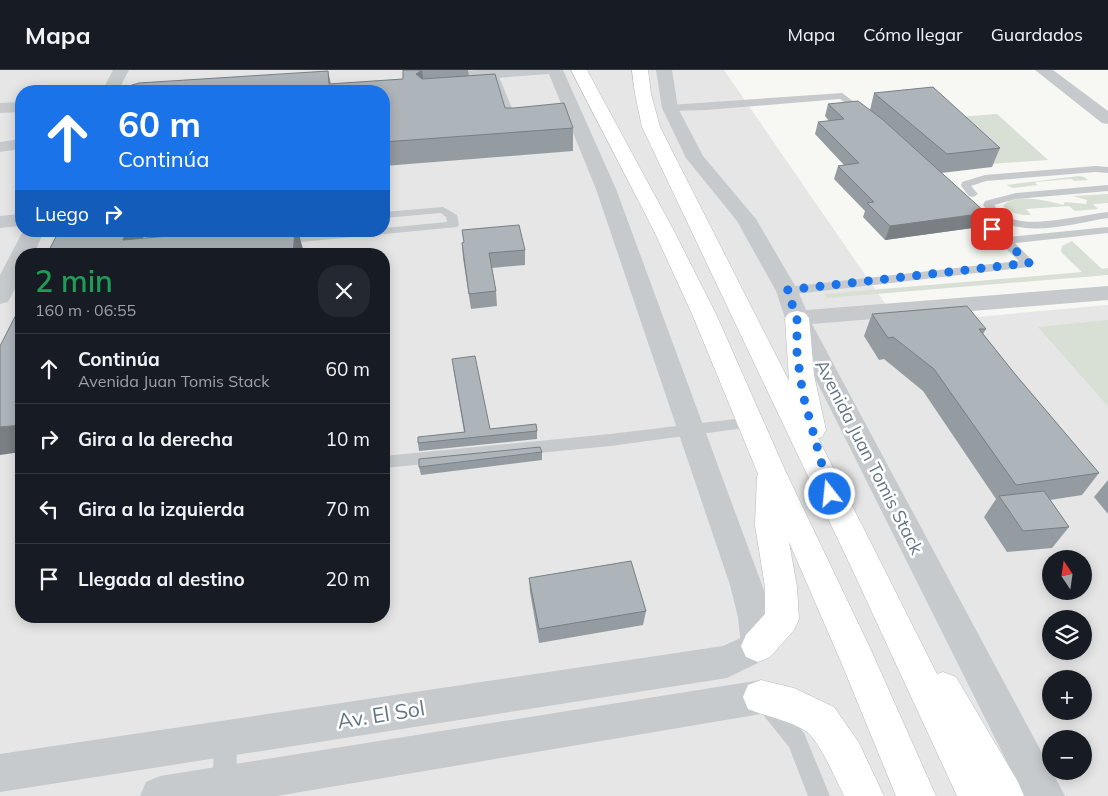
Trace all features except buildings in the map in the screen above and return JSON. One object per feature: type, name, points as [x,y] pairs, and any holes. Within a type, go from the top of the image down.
[{"type":"main road","points":[[579,70],[664,232],[704,314],[771,470],[859,662],[916,796]]},
{"type":"main road","points":[[640,70],[643,94],[651,127],[977,796]]},
{"type":"main road","points":[[792,304],[803,395],[830,494]]},
{"type":"main road","points":[[758,646],[782,619],[781,587],[770,525],[771,470]]},
{"type":"main road","points":[[868,569],[964,724],[1004,796]]},
{"type":"main road","points":[[761,697],[794,706],[821,720],[846,756],[864,796]]},
{"type":"street","points":[[113,85],[121,70]]},
{"type":"street","points":[[417,79],[547,70]]},
{"type":"street","points":[[555,70],[606,189],[746,585],[755,618],[758,646]]},
{"type":"street","name":"Avenida Juan Tomis Stack","points":[[664,70],[670,108],[695,158],[746,218],[1045,796]]},
{"type":"street","points":[[1043,70],[1108,119]]},
{"type":"street","points":[[0,108],[15,107]]},
{"type":"street","points":[[0,147],[15,145]]},
{"type":"street","points":[[0,222],[15,221]]},
{"type":"street","points":[[0,297],[15,268]]},
{"type":"street","points":[[792,304],[1108,292]]},
{"type":"street","name":"Av. El Sol","points":[[0,773],[727,662],[758,646]]},
{"type":"street","points":[[160,796],[761,697]]},
{"type":"lane","points":[[494,74],[495,91],[514,126]]},
{"type":"lane","points":[[670,108],[706,107],[842,96],[875,122]]},
{"type":"lane","points":[[959,181],[1096,169],[1108,172]]},
{"type":"lane","points":[[973,194],[970,189],[974,184],[984,184],[1012,190],[1093,182],[1100,174],[1108,172]]},
{"type":"lane","points":[[985,178],[966,184],[966,186],[973,194],[988,200],[1001,200],[1005,197],[1004,192],[996,186]]},
{"type":"lane","points":[[1097,178],[1108,187]]},
{"type":"lane","points":[[1108,187],[1016,196],[989,203],[988,205],[990,209],[1003,219],[1020,224],[1108,215]]},
{"type":"lane","points":[[792,304],[1029,263],[960,199]]},
{"type":"lane","points":[[390,214],[443,210],[451,215],[453,225],[390,230]]},
{"type":"lane","points":[[1005,241],[1108,230]]},
{"type":"lane","points":[[264,242],[319,237]]},
{"type":"lane","points":[[390,461],[610,440],[752,422]]},
{"type":"lane","points":[[761,697],[797,740],[819,796]]},
{"type":"lane","points":[[224,786],[226,738]]},
{"type":"shaded area","points":[[0,70],[724,70],[899,324],[1108,305],[1108,796],[0,796]]},
{"type":"shaded area","points":[[997,114],[1048,160],[991,164],[944,118]]},
{"type":"shaded area","points":[[1079,176],[1088,180],[1074,181],[1071,179],[1035,182],[1037,185],[1013,188],[1006,185]]},
{"type":"shaded area","points":[[1108,194],[1108,203],[1093,204],[1098,209],[1075,211],[1069,206],[1026,209],[1031,215],[1027,215],[1012,212],[1003,206],[1015,199],[1023,198],[1063,205],[1065,202],[1086,204],[1087,200],[1073,196]]},
{"type":"shaded area","points":[[1072,241],[1102,269],[1108,268],[1108,275],[827,298],[824,294],[1082,272],[1061,252],[1062,246]]},
{"type":"shaded area","points":[[1108,320],[1108,406],[1038,327]]},
{"type":"route","points":[[830,494],[803,395],[797,354],[797,318],[787,290],[1029,263],[992,229]]}]
